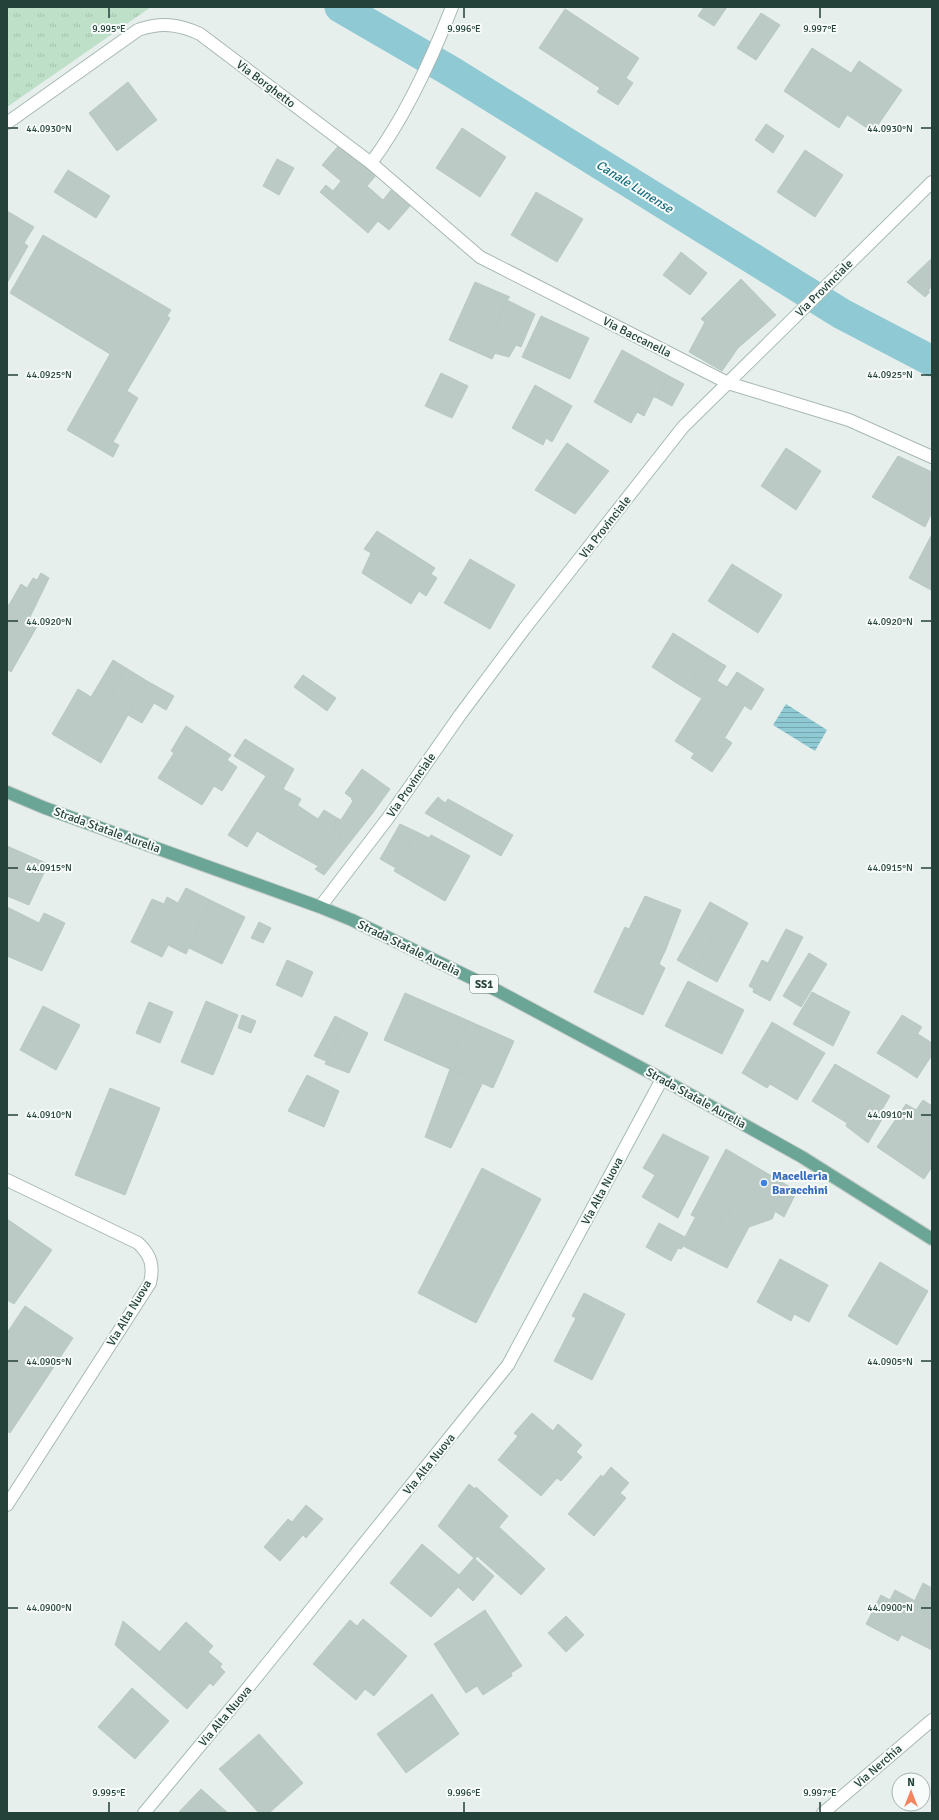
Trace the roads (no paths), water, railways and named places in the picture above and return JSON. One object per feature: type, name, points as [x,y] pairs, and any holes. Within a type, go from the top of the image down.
[{"type":"main road","name":"Strada Statale Aurelia","points":[[7,792],[45,808],[352,920],[498,991],[662,1079],[802,1157],[932,1238]]},
{"type":"street","points":[[371,162],[381,150],[424,74],[452,7]]},
{"type":"street","name":"Via Borghetto","points":[[7,123],[138,30],[162,24],[175,25],[188,28],[200,34],[371,162]]},
{"type":"street","name":"Via Baccanella","points":[[371,162],[480,257],[728,383],[849,420],[932,456]]},
{"type":"street","name":"Via Provinciale","points":[[320,908],[388,818],[460,715],[526,628],[683,428],[932,182]]},
{"type":"street","name":"Via Alta Nuova","points":[[144,1813],[242,1695],[508,1365],[662,1079]]},
{"type":"street","name":"Via Alta Nuova","points":[[7,1180],[138,1243],[146,1251],[152,1261],[150,1283],[7,1505]]},
{"type":"street","name":"Via Nerchia","points":[[823,1813],[932,1720]]},
{"type":"water","points":[[786,704],[827,730],[815,751],[773,725]]},
{"type":"waterway","name":"Canale Lunense","points":[[340,7],[452,72],[842,314],[932,361]]},
{"type":"place","name":"Macelleria Baracchini","points":[[764,1183]]}]
